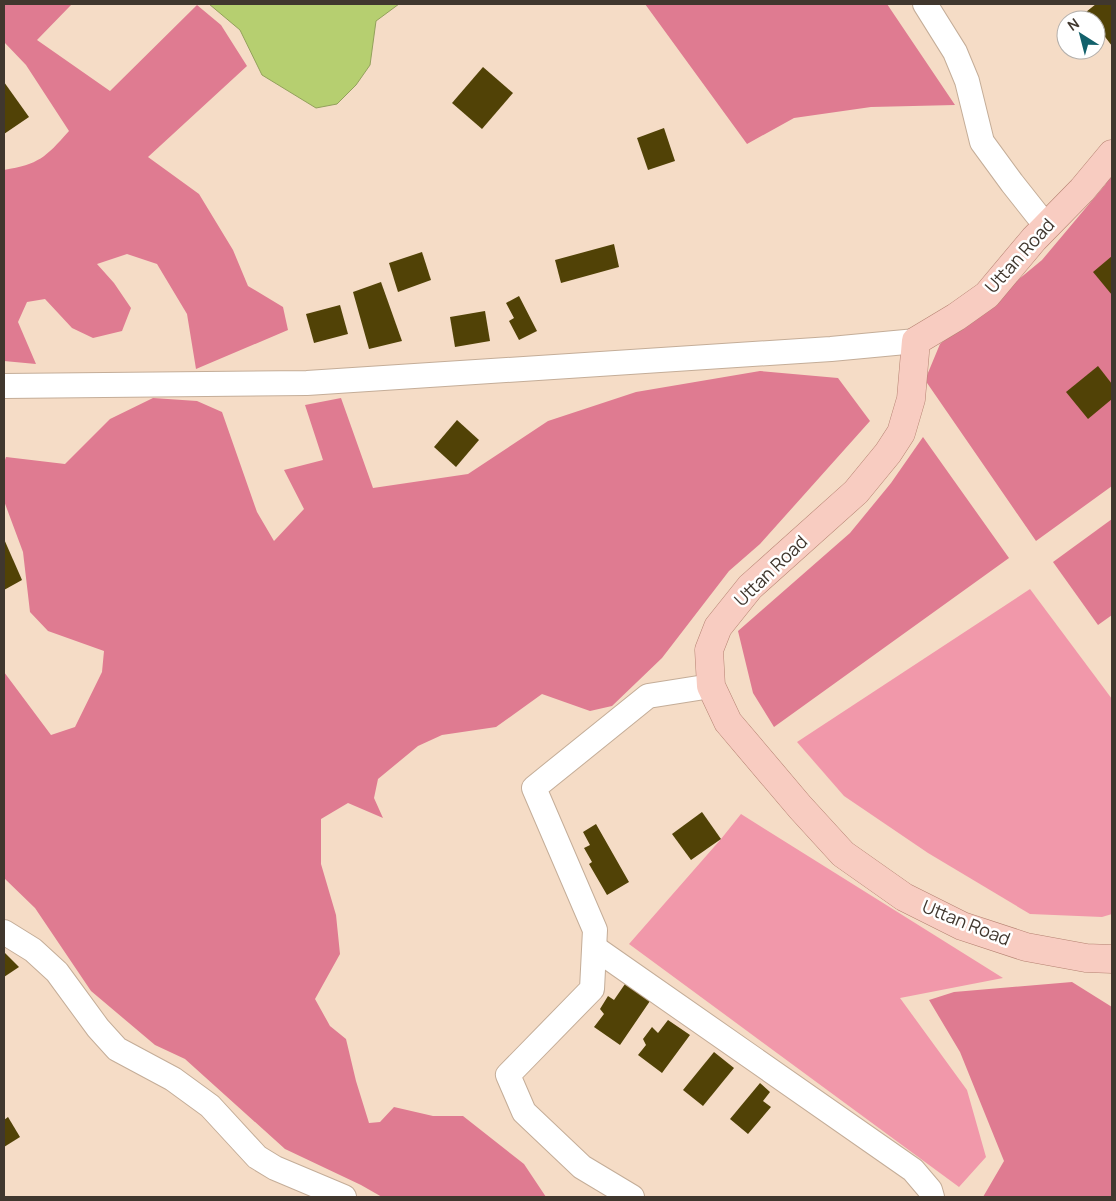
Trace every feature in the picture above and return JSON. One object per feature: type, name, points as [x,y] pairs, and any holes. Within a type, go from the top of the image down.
[{"type":"main road","name":"Uttan Road","points":[[1112,154],[1082,190],[1046,226],[986,295],[956,317],[916,341],[911,399],[901,433],[888,453],[856,492],[750,587],[718,628],[709,650],[711,686],[728,722],[800,807],[843,854],[904,897],[962,926],[1026,947],[1086,958],[1112,959]]},
{"type":"street","points":[[925,4],[954,52],[967,81],[982,142],[1046,226]]},
{"type":"street","points":[[4,386],[307,383],[831,349],[916,341]]},
{"type":"street","points":[[632,1197],[582,1167],[524,1112],[508,1075],[592,989],[595,930],[534,788],[648,696],[711,686]]},
{"type":"street","points":[[4,932],[33,950],[57,972],[98,1028],[116,1049],[173,1079],[210,1106],[257,1157],[275,1168],[344,1197]]},
{"type":"street","points":[[594,948],[914,1170],[930,1190],[932,1197]]},
{"type":"shaded area","points":[[4,4],[72,4],[37,40],[110,91],[197,5],[221,25],[247,66],[148,157],[199,194],[233,250],[248,286],[283,307],[288,330],[196,369],[187,314],[157,264],[127,254],[97,264],[114,283],[131,308],[122,331],[93,338],[72,328],[45,299],[27,302],[18,322],[36,364],[4,361],[4,170],[26,165],[41,158],[54,148],[69,131],[26,65],[4,42]]},
{"type":"shaded area","points":[[209,4],[399,4],[376,21],[370,65],[356,85],[337,104],[316,108],[262,75],[240,30]]},
{"type":"shaded area","points":[[645,4],[887,4],[955,105],[871,107],[794,118],[747,144]]},
{"type":"shaded area","points":[[1112,173],[1112,486],[1036,541],[925,380],[940,344],[1042,260],[1105,185]]},
{"type":"shaded area","points":[[760,371],[838,378],[870,421],[760,544],[729,571],[662,658],[612,706],[590,711],[542,694],[496,727],[442,735],[418,746],[378,779],[374,798],[383,818],[348,803],[321,819],[321,864],[336,915],[340,954],[315,999],[330,1026],[346,1039],[369,1123],[380,1122],[394,1107],[433,1116],[463,1116],[524,1164],[546,1197],[382,1197],[285,1149],[185,1059],[155,1045],[91,991],[35,908],[4,878],[4,672],[51,735],[75,727],[102,672],[104,651],[48,631],[30,612],[23,552],[4,501],[4,463],[6,457],[65,464],[110,419],[153,398],[197,401],[222,412],[257,512],[274,541],[304,509],[284,470],[323,460],[305,405],[341,398],[373,488],[468,474],[548,421],[636,392]]},
{"type":"shaded area","points":[[923,437],[1009,558],[774,727],[753,693],[738,631],[850,533],[891,483]]},
{"type":"shaded area","points":[[1112,519],[1112,615],[1098,625],[1053,562]]},
{"type":"shaded area","points":[[1030,589],[1112,699],[1112,914],[1102,917],[1030,914],[928,853],[844,796],[797,742]]},
{"type":"shaded area","points":[[741,814],[1003,978],[900,998],[967,1090],[986,1157],[959,1187],[629,944]]},
{"type":"shaded area","points":[[1072,982],[1112,1007],[1112,1197],[983,1197],[1004,1161],[960,1052],[929,1000],[954,992]]},
{"type":"building","points":[[1096,4],[1112,4],[1112,46],[1106,38],[1106,10],[1088,10]]},
{"type":"building","points":[[483,67],[513,93],[482,129],[452,103]]},
{"type":"building","points":[[4,82],[29,117],[4,134]]},
{"type":"building","points":[[664,128],[675,161],[648,170],[637,138]]},
{"type":"building","points":[[614,244],[619,267],[561,283],[555,260]]},
{"type":"building","points":[[422,252],[431,280],[398,292],[389,263]]},
{"type":"building","points":[[1112,256],[1112,295],[1093,272]]},
{"type":"building","points":[[381,282],[402,341],[369,349],[353,292]]},
{"type":"building","points":[[519,296],[537,331],[519,340],[509,321],[514,318],[506,303]]},
{"type":"building","points":[[340,305],[348,334],[314,343],[306,314]]},
{"type":"building","points":[[485,311],[490,341],[455,347],[450,317]]},
{"type":"building","points":[[1098,366],[1112,384],[1112,399],[1088,419],[1066,392]]},
{"type":"building","points":[[457,420],[479,440],[456,467],[434,447]]},
{"type":"building","points":[[4,539],[22,580],[4,590]]},
{"type":"building","points":[[702,812],[721,839],[691,860],[672,834]]},
{"type":"building","points":[[596,824],[629,882],[607,895],[589,864],[592,862],[584,848],[590,845],[583,832]]},
{"type":"building","points":[[4,952],[19,967],[4,977]]},
{"type":"building","points":[[625,984],[650,1001],[620,1045],[594,1027],[604,1014],[600,1009],[608,996],[614,1000]]},
{"type":"building","points":[[668,1020],[690,1035],[662,1073],[638,1055],[646,1045],[643,1039],[652,1027],[658,1033]]},
{"type":"building","points":[[714,1052],[734,1068],[703,1106],[683,1090]]},
{"type":"building","points":[[760,1083],[770,1092],[763,1101],[771,1107],[748,1134],[730,1119]]},
{"type":"building","points":[[8,1117],[20,1137],[4,1147],[4,1120]]}]
